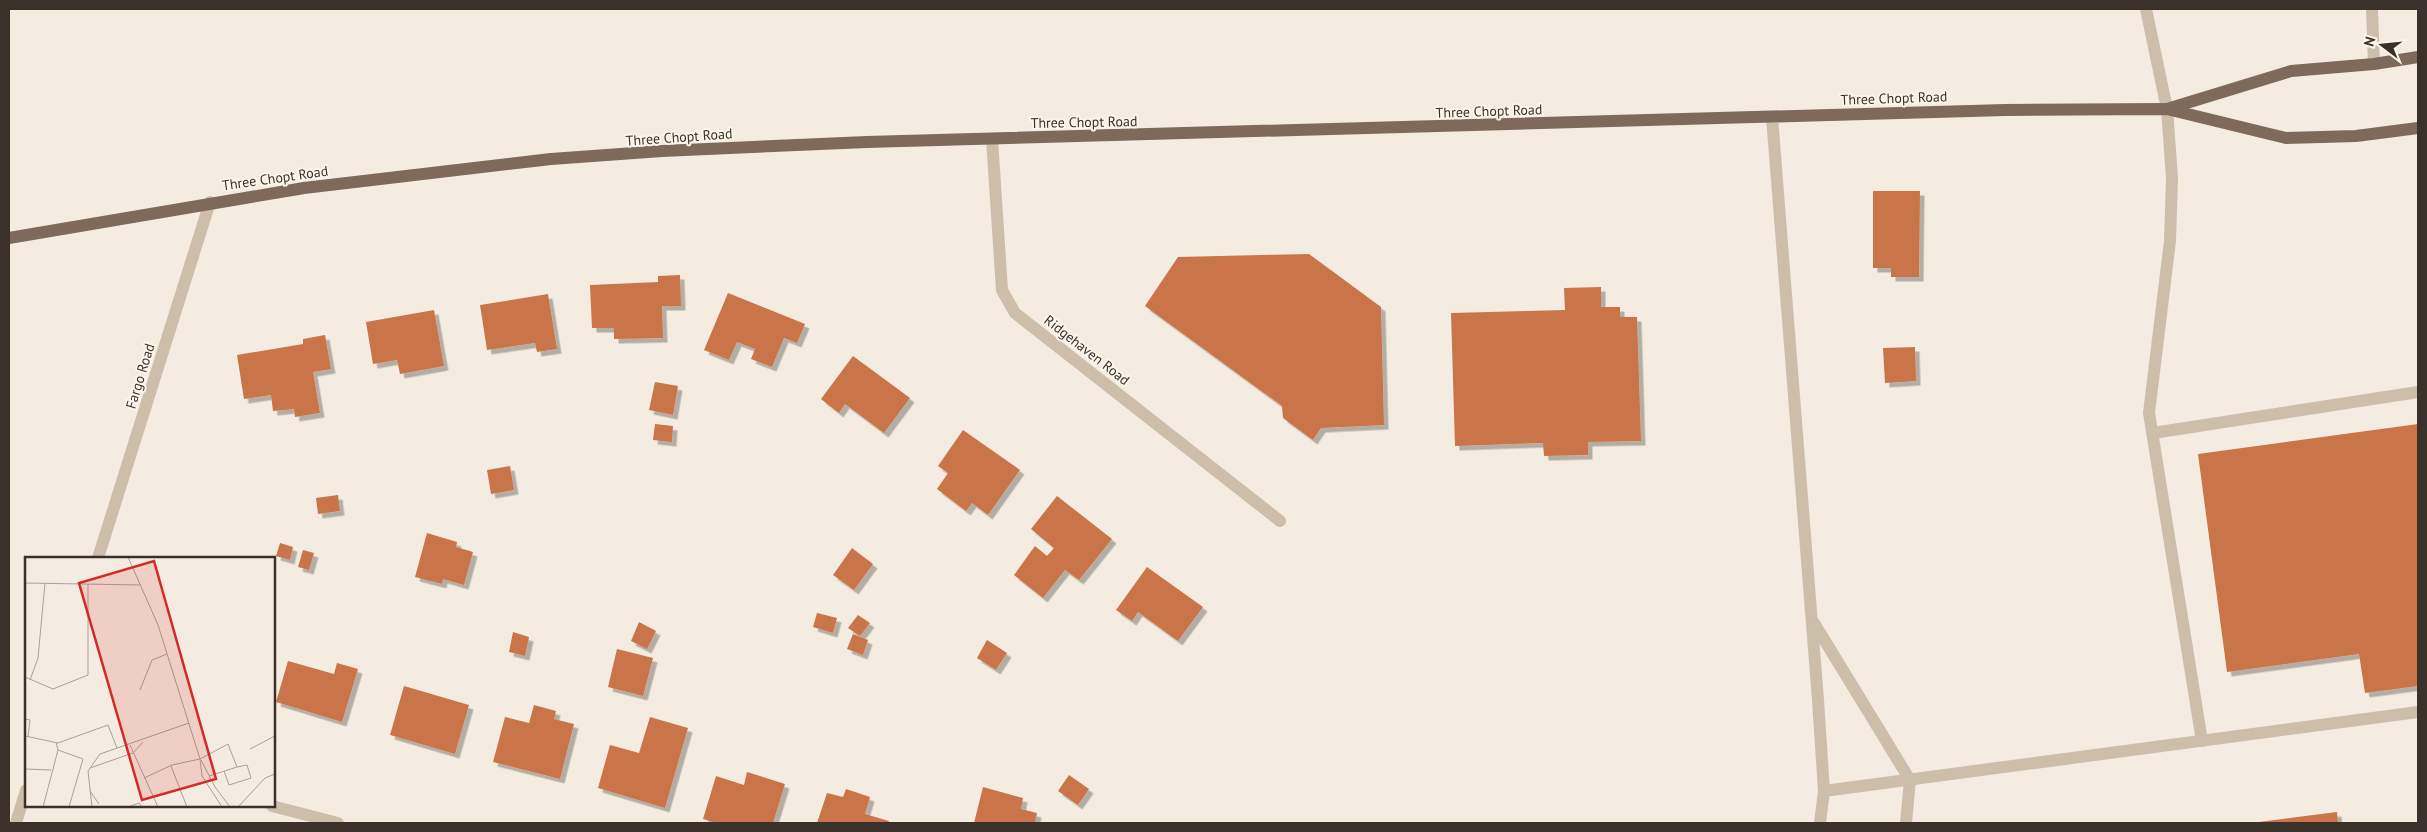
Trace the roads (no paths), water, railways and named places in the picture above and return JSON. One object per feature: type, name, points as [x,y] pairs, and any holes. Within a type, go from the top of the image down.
[{"type":"main road","name":"Three Chopt Road","points":[[9,238],[210,202],[304,188],[551,159],[820,144],[1772,117],[2167,108],[2291,71],[2374,64],[2418,57]]},
{"type":"main road","name":"Three Chopt Road","points":[[2167,108],[2286,138],[2356,136],[2418,128]]},
{"type":"street","points":[[2146,9],[2167,108],[2172,178],[2170,240],[2149,413],[2202,741]]},
{"type":"street","points":[[2372,9],[2374,64]]},
{"type":"street","points":[[1772,117],[1824,791],[1820,823]]},
{"type":"street","name":"Ridgehaven Road","points":[[992,139],[1002,290],[1015,313],[1280,521]]},
{"type":"street","name":"Fargo Road","points":[[98,557],[210,202]]},
{"type":"street","points":[[2153,433],[2418,392]]},
{"type":"street","points":[[1812,620],[1910,780],[1906,823]]},
{"type":"street","points":[[1824,791],[2418,712]]},
{"type":"street","points":[[16,823],[25,793]]},
{"type":"street","points":[[275,807],[338,823]]}]
